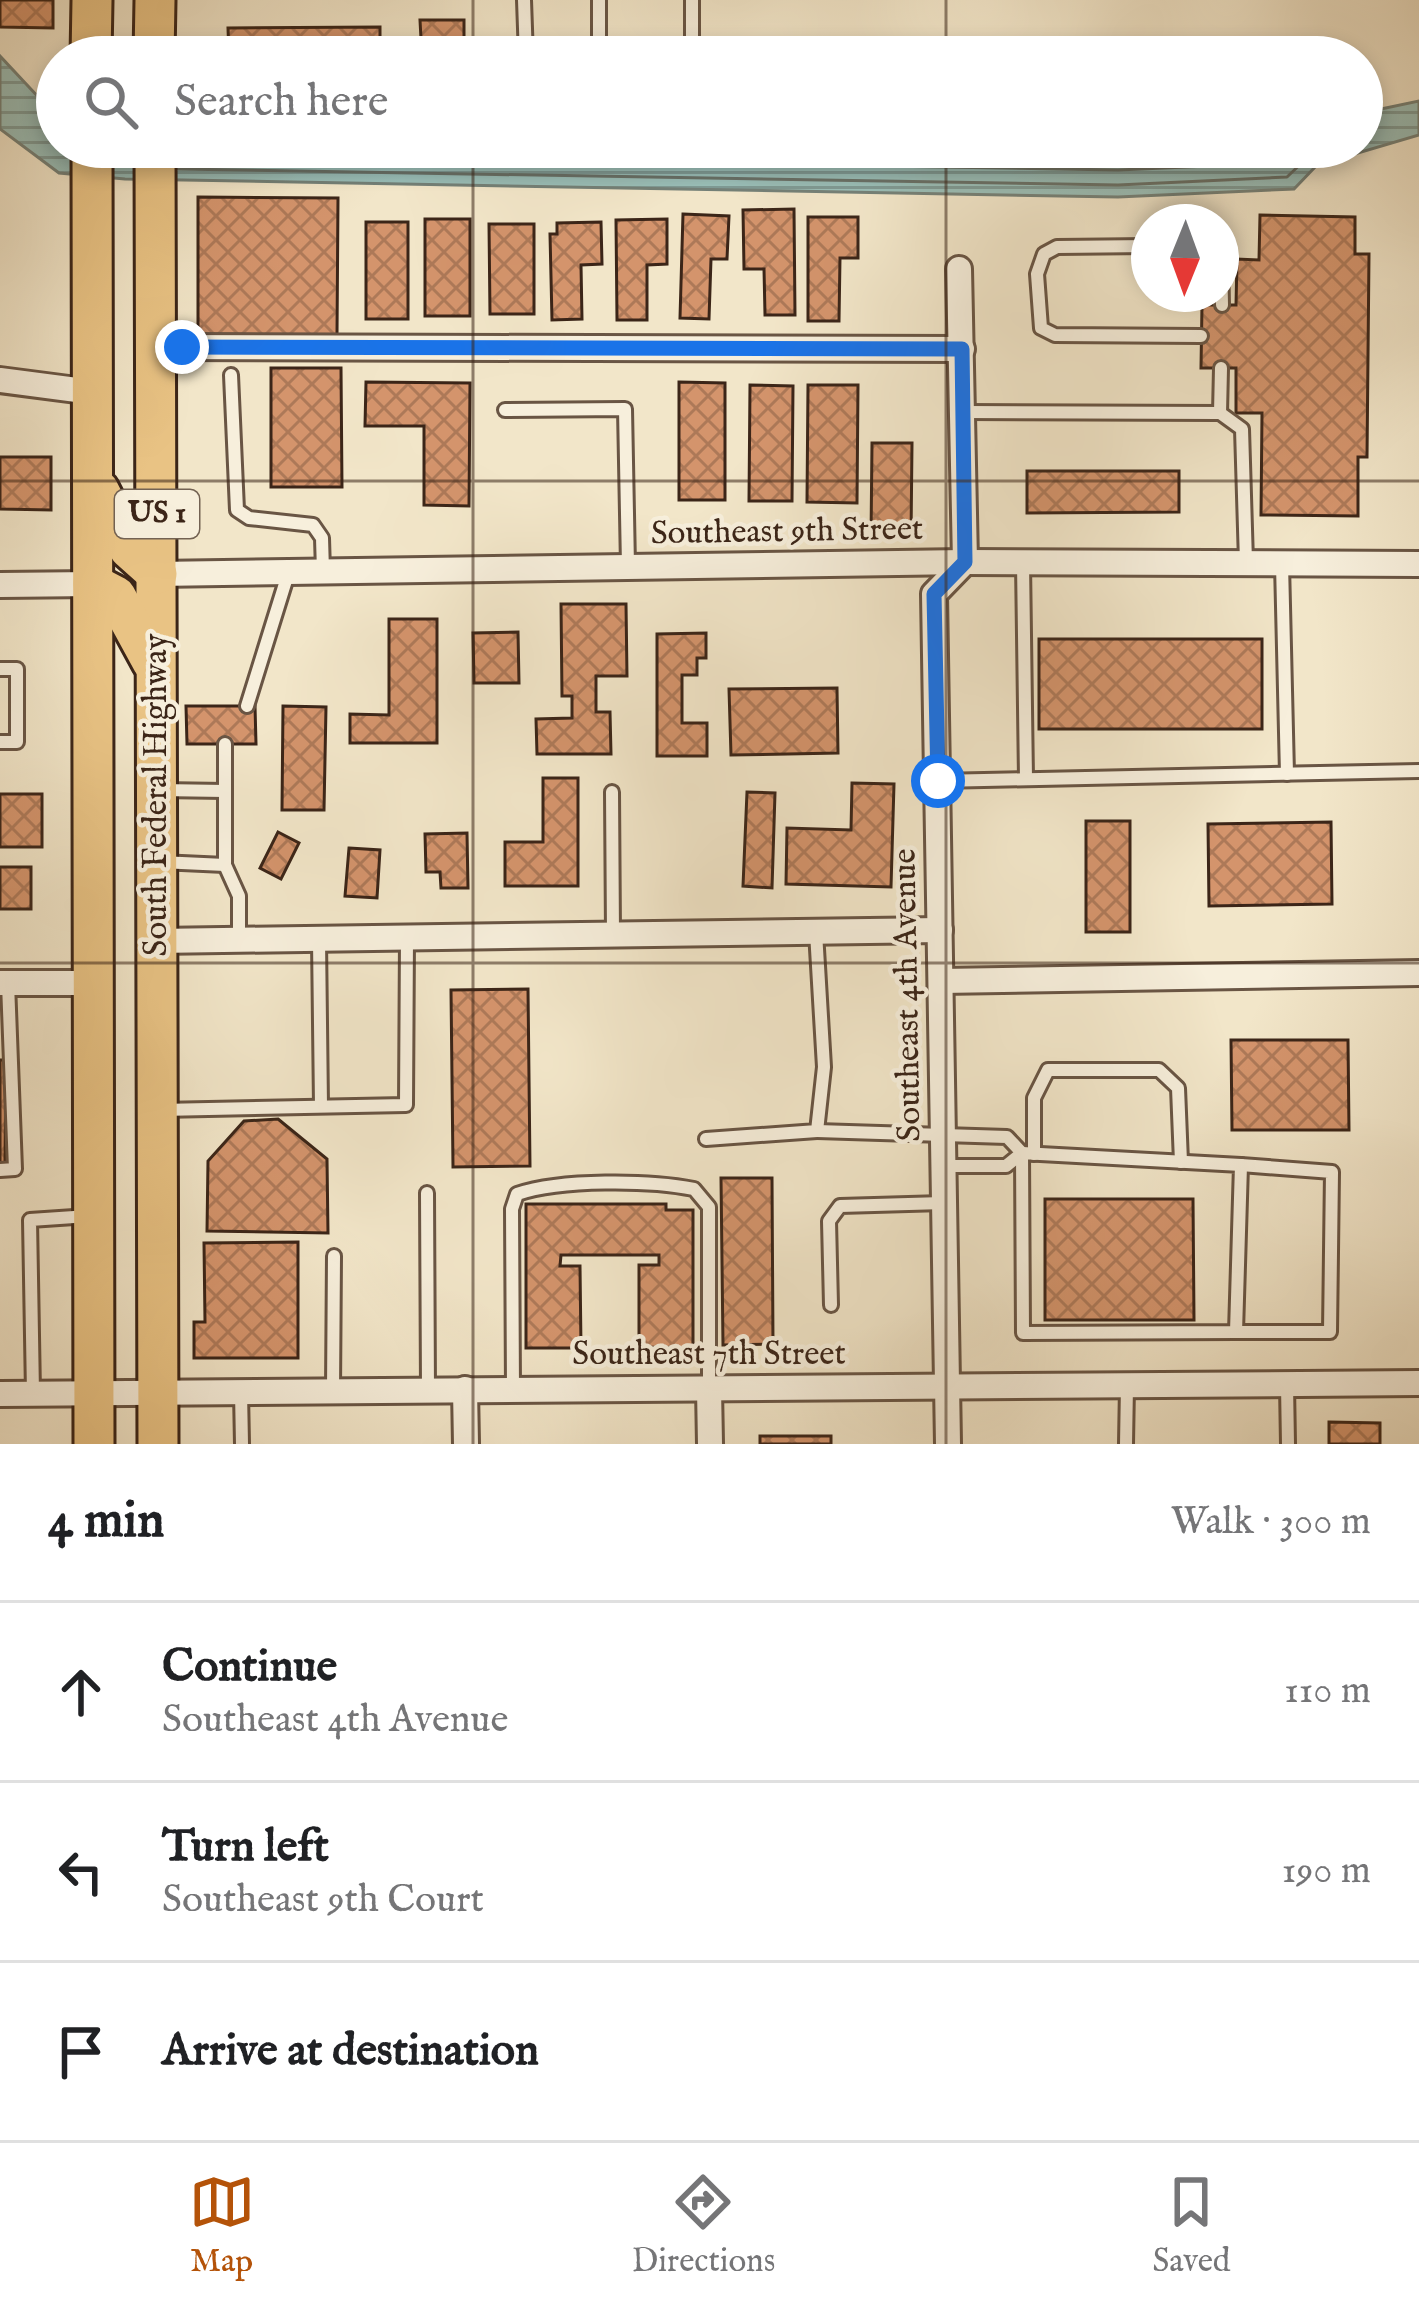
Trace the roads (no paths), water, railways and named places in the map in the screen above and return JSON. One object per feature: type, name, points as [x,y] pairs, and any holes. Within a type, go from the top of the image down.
[{"type":"main road","points":[[91,36],[92,0]]},
{"type":"main road","points":[[154,36],[155,0]]},
{"type":"main road","name":"US 1","points":[[92,168],[92,474]]},
{"type":"main road","name":"South Federal Highway","points":[[154,168],[158,1444]]},
{"type":"main road","points":[[92,474],[115,528],[157,574]]},
{"type":"main road","name":"South Federal Highway","points":[[92,474],[94,1444]]},
{"type":"main road","points":[[93,584],[116,596],[126,610],[156,673]]},
{"type":"street","points":[[958,269],[965,562]]},
{"type":"street","points":[[156,347],[962,349]]},
{"type":"street","points":[[0,380],[92,392]]},
{"type":"street","name":"Southeast 9th Street","points":[[157,574],[965,562],[1419,564]]},
{"type":"street","name":"Southeast 4th Avenue","points":[[948,1444],[934,594],[965,562]]},
{"type":"street","points":[[0,585],[93,584]]},
{"type":"street","points":[[157,941],[940,931]]},
{"type":"street","points":[[941,982],[1419,973]]},
{"type":"street","points":[[4,983],[92,983]]},
{"type":"street","name":"Southeast 7th Street","points":[[0,1394],[1419,1383]]},
{"type":"street","points":[[709,1388],[710,1444]]},
{"type":"street","points":[[465,1389],[466,1444]]},
{"type":"lane","points":[[524,0],[525,36]]},
{"type":"lane","points":[[598,36],[599,0]]},
{"type":"lane","points":[[692,0],[692,36]]},
{"type":"lane","points":[[1131,246],[1057,247],[1044,254],[1037,274],[1041,328],[1055,335],[1201,336]]},
{"type":"lane","points":[[1220,413],[1221,368]]},
{"type":"lane","points":[[231,375],[237,510],[249,518],[313,525],[322,538],[323,572]]},
{"type":"lane","points":[[505,410],[625,409],[628,568]]},
{"type":"lane","points":[[964,412],[1220,413],[1243,429],[1246,564]]},
{"type":"lane","points":[[1023,563],[1026,779]]},
{"type":"lane","points":[[1282,564],[1287,774]]},
{"type":"lane","points":[[247,706],[289,572]]},
{"type":"lane","points":[[0,669],[17,669],[17,742],[0,742]]},
{"type":"lane","points":[[225,744],[225,865],[239,896],[239,940]]},
{"type":"lane","points":[[938,781],[1419,771]]},
{"type":"lane","points":[[157,790],[225,790]]},
{"type":"lane","points":[[612,792],[613,935]]},
{"type":"lane","points":[[157,862],[225,865]]},
{"type":"lane","points":[[816,932],[824,1067],[817,1131]]},
{"type":"lane","points":[[157,1111],[406,1105],[407,938]]},
{"type":"lane","points":[[319,939],[321,1106]]},
{"type":"lane","points":[[0,1170],[15,1169],[4,983]]},
{"type":"lane","points":[[706,1139],[817,1131],[1007,1137],[1028,1153],[1332,1172],[1330,1332],[1023,1333],[1028,1153],[1034,1098],[1048,1070],[1159,1070],[1178,1088],[1181,1162]]},
{"type":"lane","points":[[944,1166],[1006,1166],[1028,1153]]},
{"type":"lane","points":[[1236,1332],[1241,1165]]},
{"type":"lane","points":[[513,1389],[512,1208],[517,1194],[550,1186],[653,1185],[694,1189],[709,1207],[709,1388]]},
{"type":"lane","points":[[427,1193],[428,1390]]},
{"type":"lane","points":[[831,1305],[829,1222],[840,1206],[944,1203]]},
{"type":"lane","points":[[33,1394],[30,1220],[93,1216]]},
{"type":"lane","points":[[333,1391],[334,1256]]},
{"type":"lane","points":[[1287,1384],[1288,1444]]},
{"type":"lane","points":[[1126,1385],[1126,1444]]},
{"type":"lane","points":[[242,1393],[242,1444]]},
{"type":"water","points":[[0,56],[36,95],[36,156],[0,129]]},
{"type":"water","points":[[1419,101],[1419,135],[1383,146],[1383,109]]},
{"type":"water","points":[[52,168],[1314,168],[1294,189],[1118,197],[125,179],[59,173]]}]
